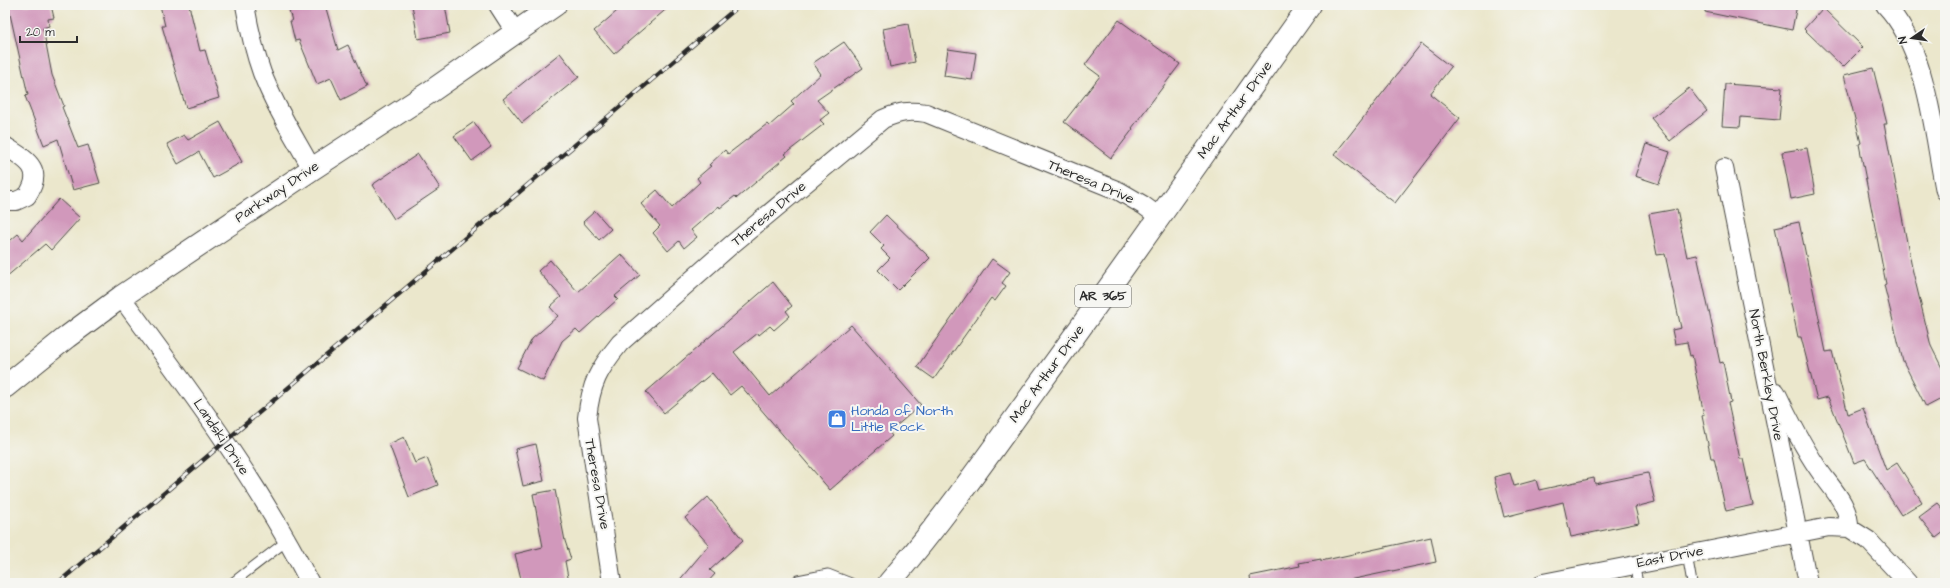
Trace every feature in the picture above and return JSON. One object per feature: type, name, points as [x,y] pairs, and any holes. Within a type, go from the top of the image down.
[{"type":"main road","name":"Parkway Drive","points":[[5,387],[67,337],[121,297],[430,92],[555,5]]},
{"type":"main road","name":"Mac Arthur Drive","points":[[889,583],[948,510],[1125,266],[1158,216],[1310,5]]},
{"type":"street","points":[[244,5],[252,42],[262,74],[283,118],[312,169]]},
{"type":"street","points":[[498,5],[516,33]]},
{"type":"street","points":[[1885,5],[1903,30],[1919,65],[1945,191]]},
{"type":"street","name":"Theresa Drive","points":[[612,583],[587,418],[594,381],[605,362],[620,343],[719,256],[883,119],[910,110],[926,113],[1119,191],[1158,216]]},
{"type":"street","points":[[5,146],[32,166],[36,179],[27,196],[16,201],[5,201]]},
{"type":"street","name":"North Berkley Drive","points":[[1724,168],[1808,583]]},
{"type":"street","name":"Landski Drive","points":[[121,297],[216,428],[262,497],[288,540],[310,583]]},
{"type":"street","points":[[1764,368],[1805,447],[1843,504],[1848,519],[1849,528],[1868,540],[1908,583]]},
{"type":"street","name":"East Drive","points":[[1543,583],[1829,527],[1849,528]]},
{"type":"lane","points":[[232,583],[288,540]]},
{"type":"lane","points":[[1687,554],[1692,583]]},
{"type":"lane","points":[[1634,564],[1638,583]]},
{"type":"lane","points":[[794,583],[798,580],[828,574],[851,583]]},
{"type":"building","points":[[8,5],[51,5],[54,18],[48,19],[49,26],[43,28],[52,75],[64,106],[62,107],[78,148],[88,145],[100,183],[73,190],[58,139],[44,145],[25,96],[28,95]]},
{"type":"building","points":[[160,5],[189,5],[200,51],[205,50],[219,98],[186,108],[162,26],[165,26]]},
{"type":"building","points":[[308,5],[325,5],[338,50],[348,45],[367,87],[341,100],[331,78],[317,84],[299,40],[295,41],[290,21],[292,21],[289,10]]},
{"type":"building","points":[[412,5],[445,5],[450,33],[418,39]]},
{"type":"building","points":[[624,5],[671,5],[614,54],[594,31]]},
{"type":"building","points":[[1705,5],[1797,5],[1792,30],[1705,12]]},
{"type":"building","points":[[1823,8],[1863,47],[1843,67],[1804,29]]},
{"type":"building","points":[[1119,20],[1180,64],[1111,158],[1064,122],[1100,76],[1085,65]]},
{"type":"building","points":[[908,24],[915,62],[890,67],[883,29]]},
{"type":"building","points":[[844,42],[863,68],[817,100],[829,113],[820,120],[824,124],[785,154],[787,156],[737,198],[735,196],[720,208],[719,206],[691,230],[697,237],[684,248],[679,241],[668,251],[653,233],[660,226],[641,204],[657,190],[672,208],[700,182],[697,178],[711,166],[709,165],[725,150],[728,154],[767,124],[769,126],[794,104],[791,101],[821,74],[813,63]]},
{"type":"building","points":[[1421,44],[1451,67],[1430,94],[1460,118],[1395,203],[1334,155]]},
{"type":"building","points":[[948,49],[976,53],[972,80],[944,76]]},
{"type":"building","points":[[560,53],[579,77],[522,123],[503,99]]},
{"type":"building","points":[[1873,68],[1887,124],[1884,124],[1912,268],[1931,346],[1945,374],[1945,397],[1926,407],[1903,361],[1884,285],[1886,284],[1859,144],[1861,143],[1844,75]]},
{"type":"building","points":[[1725,84],[1782,88],[1779,120],[1741,117],[1740,127],[1722,126]]},
{"type":"building","points":[[1689,88],[1707,111],[1670,141],[1651,118]]},
{"type":"building","points":[[220,122],[242,162],[213,178],[199,152],[178,164],[167,144],[184,135],[188,140]]},
{"type":"building","points":[[474,122],[491,147],[472,161],[454,136]]},
{"type":"building","points":[[1646,144],[1670,152],[1659,184],[1635,176]]},
{"type":"building","points":[[1807,148],[1815,194],[1791,199],[1782,152]]},
{"type":"building","points":[[418,154],[440,188],[394,219],[372,185]]},
{"type":"building","points":[[59,199],[80,218],[51,250],[45,244],[5,278],[5,245],[18,234],[23,240]]},
{"type":"building","points":[[1677,209],[1687,257],[1697,255],[1720,363],[1723,362],[1731,402],[1728,403],[1740,459],[1743,459],[1753,505],[1726,511],[1714,458],[1711,458],[1702,416],[1704,415],[1692,355],[1690,356],[1687,342],[1675,344],[1672,330],[1681,328],[1665,254],[1657,255],[1649,214]]},
{"type":"building","points":[[595,211],[611,229],[599,240],[583,222]]},
{"type":"building","points":[[886,215],[930,258],[898,290],[878,270],[890,258],[881,249],[884,246],[870,232]]},
{"type":"building","points":[[1799,222],[1826,352],[1832,351],[1848,414],[1863,408],[1886,470],[1897,463],[1922,502],[1901,515],[1865,459],[1854,463],[1828,397],[1817,400],[1801,337],[1798,337],[1775,227]]},
{"type":"building","points":[[621,254],[640,275],[615,296],[618,299],[580,333],[576,329],[562,341],[543,381],[517,368],[532,339],[558,316],[550,307],[561,297],[538,271],[550,260],[578,292]]},
{"type":"building","points":[[992,259],[1010,272],[1002,283],[1006,286],[995,301],[991,298],[934,379],[917,367]]},
{"type":"building","name":"Honda of North Little Rock","points":[[773,282],[792,306],[786,311],[790,316],[774,330],[770,326],[759,335],[758,333],[734,352],[770,396],[851,325],[921,405],[889,432],[892,436],[830,490],[741,386],[730,395],[712,373],[664,413],[646,392]]},
{"type":"building","points":[[404,437],[415,463],[427,458],[438,485],[409,497],[389,444]]},
{"type":"building","points":[[536,444],[544,481],[523,486],[515,449]]},
{"type":"building","points":[[1510,473],[1514,486],[1536,480],[1539,490],[1594,478],[1595,484],[1648,473],[1655,502],[1635,507],[1639,523],[1571,537],[1563,502],[1504,517],[1494,477]]},
{"type":"building","points":[[555,490],[565,541],[571,559],[565,561],[569,583],[522,583],[515,554],[543,547],[533,494]]},
{"type":"building","points":[[708,497],[743,540],[710,570],[715,574],[707,583],[677,583],[709,545],[685,518]]},
{"type":"building","points":[[1938,503],[1945,511],[1945,531],[1936,538],[1919,517]]},
{"type":"building","points":[[1431,537],[1436,562],[1334,583],[1251,583],[1250,576],[1300,566],[1299,563],[1321,559],[1321,561]]},
{"type":"railway","points":[[58,583],[740,5]]},
{"type":"place","name":"Honda of North Little Rock","points":[[837,419]]}]
